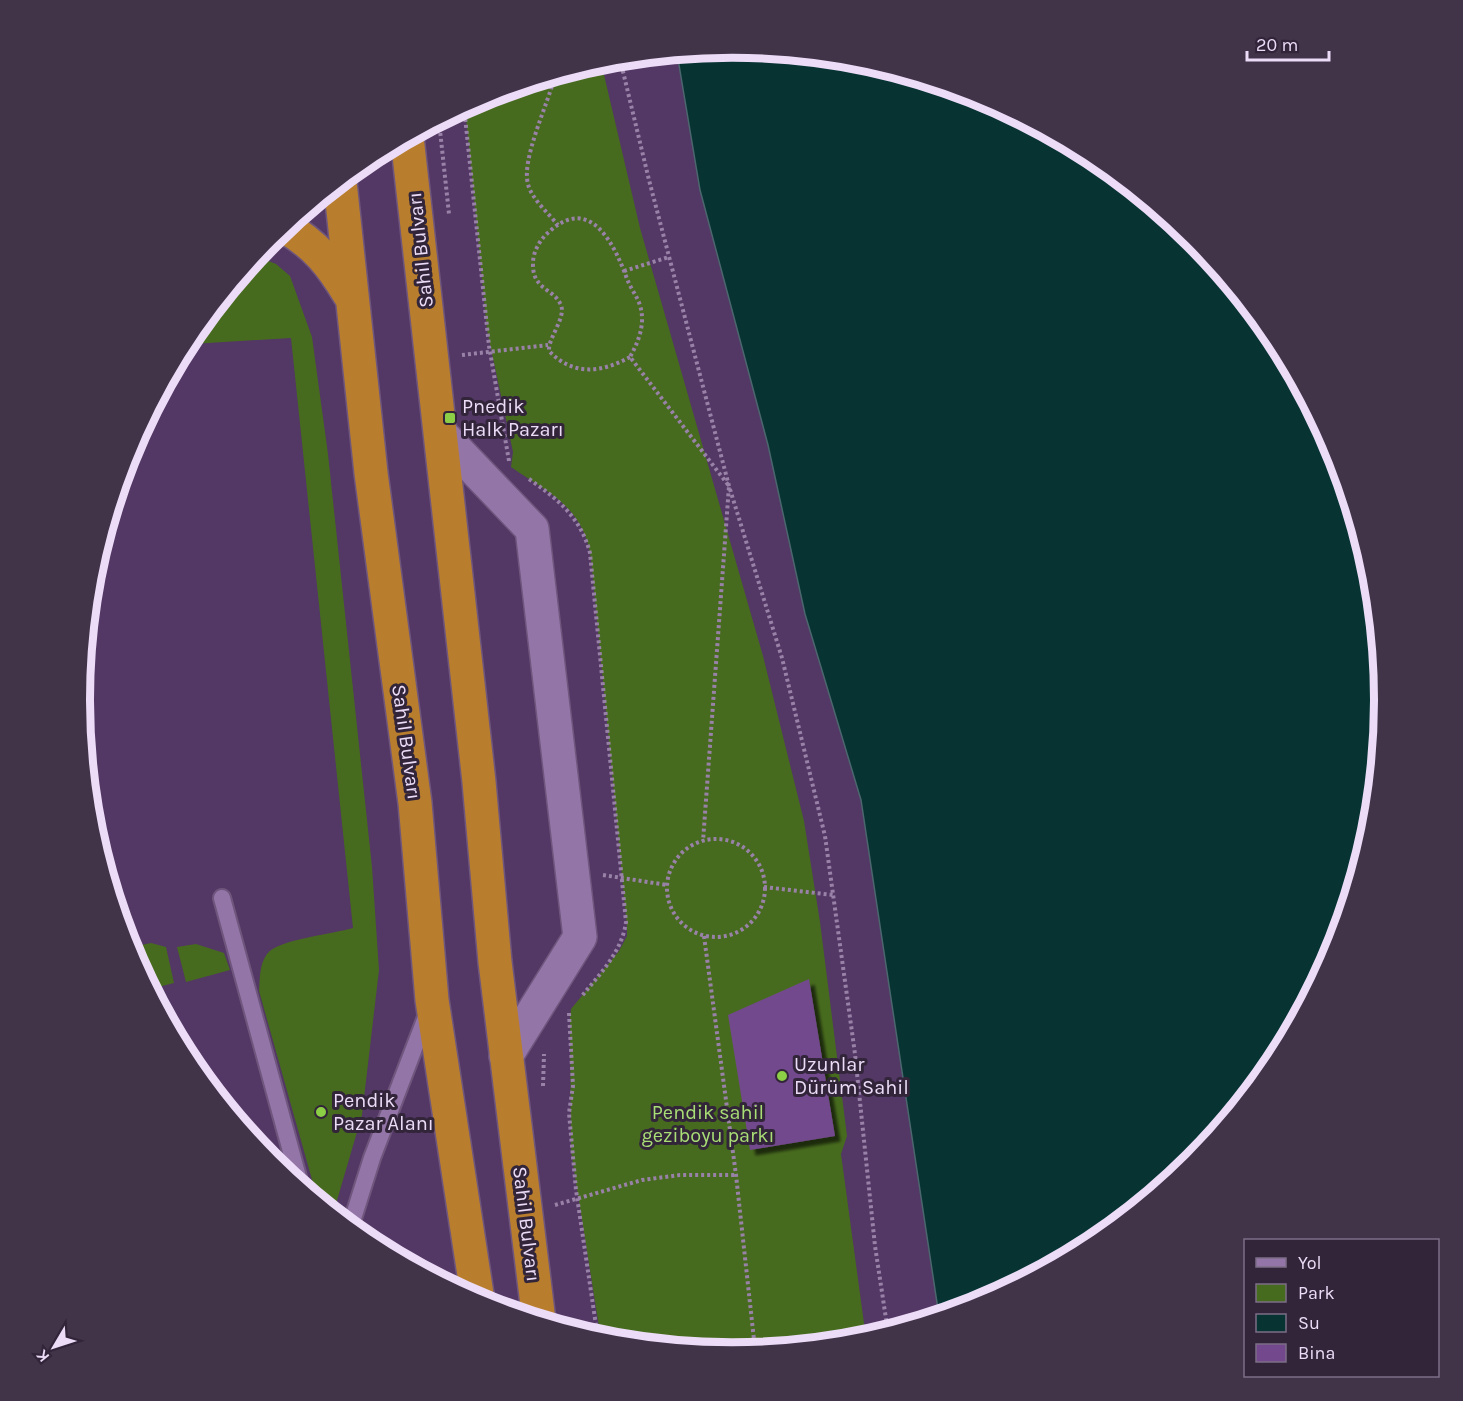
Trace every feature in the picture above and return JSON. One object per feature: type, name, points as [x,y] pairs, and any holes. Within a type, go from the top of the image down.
[{"type":"highway","name":"Sahil Bulvarı","points":[[408,146],[441,434],[506,1056],[538,1312]]},
{"type":"highway","name":"Sahil Bulvarı","points":[[341,191],[371,473],[415,803],[432,1000],[476,1289]]},
{"type":"highway","points":[[294,232],[306,239],[324,255],[353,301]]},
{"type":"street","points":[[441,434],[532,528],[573,870],[580,937],[506,1056]]},
{"type":"lane","points":[[222,898],[298,1173]]},
{"type":"lane","points":[[354,1219],[372,1158],[432,1000]]},
{"type":"path","points":[[622,68],[729,486],[782,658],[825,836],[855,1054],[875,1246],[887,1323]]},
{"type":"path","points":[[553,84],[533,143],[527,179],[532,192],[558,225]]},
{"type":"path","points":[[581,219],[598,226],[609,239],[613,252],[624,271],[637,293],[641,314],[639,337],[630,357],[601,369],[578,369],[555,357],[549,351],[548,345],[562,312],[561,303],[537,281],[533,262],[541,240],[558,225],[581,219]]},
{"type":"path","points":[[624,271],[669,257]]},
{"type":"path","points":[[462,356],[548,345]]},
{"type":"path","points":[[630,357],[729,486],[703,841]]},
{"type":"path","points":[[703,841],[729,841],[744,848],[756,860],[763,876],[764,887],[760,909],[751,923],[729,935],[704,936],[690,930],[678,920],[671,907],[668,885],[674,862],[684,850],[703,841]]},
{"type":"path","points":[[573,870],[668,885]]},
{"type":"path","points":[[764,887],[833,895]]},
{"type":"path","points":[[704,936],[736,1175],[754,1341]]},
{"type":"path","points":[[548,1207],[578,1201],[642,1180],[680,1174],[736,1175]]},
{"type":"green space","name":"Pendik sahil geziboyu parkı","points":[[603,72],[640,228],[763,656],[804,821],[820,922],[847,1136],[841,1154],[865,1328],[815,1337],[732,1342],[648,1337],[599,1329],[571,1151],[570,1019],[571,1009],[619,951],[627,936],[627,927],[591,559],[581,526],[573,514],[552,494],[511,467],[513,452],[487,330],[466,117],[525,93],[565,80]]},
{"type":"green space","points":[[266,260],[276,264],[290,276],[312,337],[328,454],[372,867],[379,970],[362,1115],[335,1205],[314,1188],[259,991],[263,963],[267,954],[273,949],[282,944],[353,928],[291,338],[198,344],[222,310]]},
{"type":"green space","points":[[151,943],[166,947],[174,983],[158,987],[138,946]]},
{"type":"green space","points":[[196,944],[224,953],[230,970],[186,982],[177,947]]},
{"type":"water","points":[[732,58],[773,60],[815,64],[898,80],[977,107],[1053,145],[1122,191],[1155,218],[1214,277],[1241,310],[1287,380],[1325,455],[1352,534],[1361,575],[1368,617],[1374,700],[1368,784],[1352,867],[1339,907],[1325,946],[1287,1022],[1241,1091],[1214,1124],[1155,1183],[1122,1210],[1052,1256],[977,1294],[938,1308],[861,800],[805,614],[768,445],[700,190],[678,61]]},
{"type":"building","name":"Uzunlar Dürüm Sahil","points":[[809,979],[835,1136],[750,1150],[728,1015]]},
{"type":"place","name":"Pnedik Halk Pazarı","points":[[450,418]]},
{"type":"place","name":"Uzunlar Dürüm Sahil","points":[[782,1076]]},
{"type":"place","name":"Pendik Pazar Alanı","points":[[321,1112]]}]
